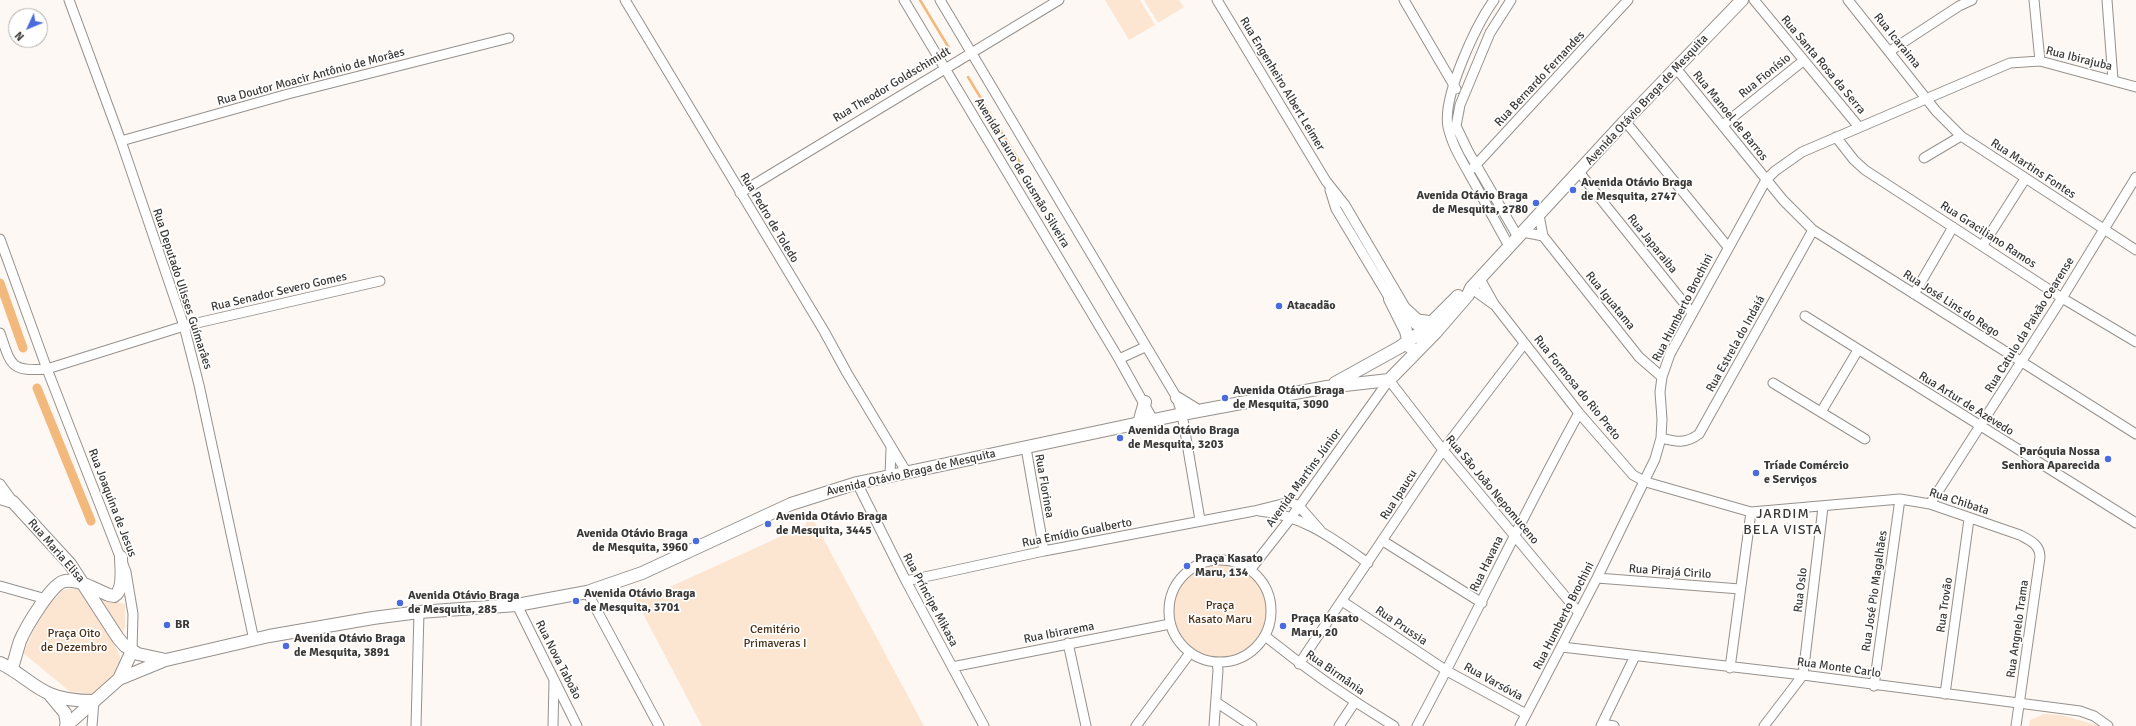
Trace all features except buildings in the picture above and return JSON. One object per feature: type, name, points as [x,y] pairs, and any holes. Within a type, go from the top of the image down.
[{"type":"main road","name":"Avenida Otávio Braga de Mesquita","points":[[132,651],[146,657],[166,660],[254,640],[419,612],[517,605],[587,592],[642,572],[791,504],[857,483],[1182,414],[1327,387],[1389,380],[1464,291],[1471,288],[1579,172],[1625,120],[1742,0]]},
{"type":"main road","points":[[1389,380],[1409,344],[1390,299]]},
{"type":"main road","name":"Avenida Otávio Braga de Mesquita","points":[[1327,387],[1409,344],[1424,330],[1435,326]]},
{"type":"main road","points":[[1177,398],[1198,411]]},
{"type":"main road","points":[[1139,423],[1145,402]]},
{"type":"main road","name":"Rua Maria Elisa","points":[[0,498],[13,502],[66,559],[84,584],[118,638],[132,651]]},
{"type":"main road","points":[[12,668],[21,640],[46,598],[63,581],[84,584],[109,595],[117,594],[120,586],[121,557]]},
{"type":"main road","points":[[119,679],[132,651]]},
{"type":"main road","points":[[68,726],[119,679],[166,660]]},
{"type":"main road","points":[[0,663],[12,668],[49,694],[65,713],[68,726]]},
{"type":"main road","points":[[49,694],[71,700],[94,701]]},
{"type":"street","name":"Rua Deputado Ulisses Guímarâes","points":[[69,0],[121,141],[184,326],[199,385],[254,640]]},
{"type":"street","name":"Rua Pedro de Toledo","points":[[625,0],[824,331],[891,449],[902,462],[907,473]]},
{"type":"street","name":"Avenida Lauro de Gusmão Silveira","points":[[904,0],[1145,402],[1153,420]]},
{"type":"street","name":"Avenida Lauro de Gusmão Silveira","points":[[940,0],[1145,347],[1177,398],[1182,414],[1200,520]]},
{"type":"street","name":"Rua Theodor Goldschimidt","points":[[740,193],[945,67],[1059,0]]},
{"type":"street","name":"Rua Engenheiro Albert Leimer","points":[[1217,0],[1326,181],[1345,205],[1405,306],[1418,318],[1435,326]]},
{"type":"street","points":[[1404,0],[1454,87],[1463,96]]},
{"type":"street","points":[[1494,0],[1474,33],[1454,87],[1449,104],[1448,125],[1456,150],[1509,246]]},
{"type":"street","points":[[1511,0],[1495,22],[1457,111],[1456,126],[1476,165],[1520,235],[1543,236]]},
{"type":"street","name":"Rua Bernardo Fernandes","points":[[1469,172],[1628,0]]},
{"type":"street","name":"Rua Santa Rosa da Serra","points":[[1754,0],[1803,62],[1859,127]]},
{"type":"street","name":"Rua Icaraima","points":[[1848,0],[1926,98]]},
{"type":"street","points":[[1890,52],[1959,6],[1972,0]]},
{"type":"street","points":[[2034,0],[2040,61]]},
{"type":"street","points":[[2107,0],[2113,80]]},
{"type":"street","name":"Rua Doutor Moacir Antônio de Morâes","points":[[121,141],[288,94],[509,38]]},
{"type":"street","name":"Rua Ibirajuba","points":[[1926,98],[2010,63],[2040,61],[2136,87]]},
{"type":"street","name":"Rua Fionísio","points":[[1724,125],[1803,62]]},
{"type":"street","name":"Rua Manoel de Barros","points":[[1675,67],[1724,125],[1766,180]]},
{"type":"street","name":"Rua Humberto Brochini","points":[[1520,726],[1646,482],[1661,438],[1662,420],[1660,392],[1662,377],[1670,354],[1766,180],[1802,152],[1926,98]]},
{"type":"street","name":"Rua Martins Fontes","points":[[1926,98],[1948,124],[1961,136],[2136,250]]},
{"type":"street","points":[[1625,120],[1728,247]]},
{"type":"street","points":[[1924,158],[1961,136]]},
{"type":"street","name":"Rua Graciliano Ramos","points":[[1836,137],[1854,160],[1865,170],[1983,245],[2062,298],[2136,342]]},
{"type":"street","name":"Rua Japaraiba","points":[[1579,172],[1692,313]]},
{"type":"street","name":"Rua Catulo da Paixão Cearense","points":[[1930,504],[2062,298],[2136,177]]},
{"type":"street","points":[[1983,245],[2025,179]]},
{"type":"street","name":"Rua José Lins do Rego","points":[[1766,180],[1783,200],[1813,230],[2021,363],[2136,434]]},
{"type":"street","name":"Rua Engenheiro Albert Leimer","points":[[1326,181],[1336,208],[1390,299],[1404,316],[1424,330]]},
{"type":"street","name":"Rua Iguatama","points":[[1539,215],[1543,236],[1640,357],[1662,377]]},
{"type":"street","points":[[1914,294],[1953,227]]},
{"type":"street","name":"Rua Estrela do Indaiá","points":[[1661,438],[1684,442],[1691,440],[1699,434],[1813,230]]},
{"type":"street","name":"Rua Joaquina de Jesus","points":[[0,239],[47,369],[126,572],[133,607],[132,651]]},
{"type":"street","name":"Rua Formosa do Rio Preto","points":[[1480,278],[1494,304],[1579,413],[1630,471],[1646,482]]},
{"type":"street","name":"Rua Senador Severo Gomes","points":[[47,369],[184,326],[380,281]]},
{"type":"street","name":"Rua Formosa do Rio Preto","points":[[1471,288],[1494,304]]},
{"type":"street","name":"Rua Artur de Azevedo","points":[[1805,316],[1980,427],[2136,523]]},
{"type":"street","points":[[0,333],[7,354],[17,368],[27,371],[47,369]]},
{"type":"street","name":"Rua Ipaucu","points":[[1299,664],[1443,450],[1524,344]]},
{"type":"street","points":[[1119,359],[1145,347]]},
{"type":"street","points":[[1821,412],[1858,350]]},
{"type":"street","name":"Rua São João Nepomuceno","points":[[1389,380],[1443,450],[1514,537],[1579,613]]},
{"type":"street","name":"Avenida Martins Júnior","points":[[1250,570],[1300,506],[1389,380]]},
{"type":"street","points":[[1773,383],[1865,439]]},
{"type":"street","name":"Rua Havana","points":[[1418,726],[1579,413]]},
{"type":"street","name":"Rua Florinea","points":[[1026,448],[1044,551]]},
{"type":"street","points":[[890,476],[891,449]]},
{"type":"street","name":"Rua Chibata","points":[[1646,482],[1751,512],[1823,507],[1862,501],[1900,500],[1930,504],[1969,519],[2020,535],[2036,546],[2040,557]]},
{"type":"street","name":"Rua Príncipe Mikasa","points":[[857,483],[906,581],[984,726]]},
{"type":"street","points":[[0,484],[13,502]]},
{"type":"street","name":"Rua José Pio Magalhães","points":[[1874,686],[1900,500]]},
{"type":"street","name":"Rua Emídio Gualberto","points":[[906,581],[1044,551],[1200,520],[1254,511],[1290,502],[1300,506],[1320,530]]},
{"type":"street","name":"Rua Oslo","points":[[1803,675],[1823,507]]},
{"type":"street","name":"Rua Emídio Gualberto","points":[[1254,511],[1274,513],[1320,530],[1368,563]]},
{"type":"street","points":[[1730,668],[1751,512]]},
{"type":"street","name":"Rua Trovão","points":[[1945,694],[1969,519]]},
{"type":"street","points":[[1383,541],[1482,603]]},
{"type":"street","name":"Rua Angnelo Trama","points":[[2016,726],[2040,557]]},
{"type":"street","points":[[1214,560],[1240,564],[1250,570],[1264,584],[1270,601],[1271,618],[1265,636],[1248,654],[1229,662],[1217,662],[1200,658],[1190,653],[1179,642],[1170,624],[1169,610],[1172,594],[1180,579],[1202,563],[1214,560]]},
{"type":"street","name":"Rua Pirajá Cirilo","points":[[1597,578],[1740,589]]},
{"type":"street","points":[[0,586],[46,598]]},
{"type":"street","points":[[587,592],[659,726]]},
{"type":"street","name":"Rua Prussia","points":[[1342,601],[1447,671]]},
{"type":"street","name":"Rua Nova Taboão","points":[[517,605],[577,726]]},
{"type":"street","points":[[416,726],[419,612]]},
{"type":"street","name":"Rua Ibirarema","points":[[952,667],[1170,624]]},
{"type":"street","name":"Rua Birmânia","points":[[1265,636],[1299,664],[1354,702],[1394,726]]},
{"type":"street","points":[[1068,643],[1086,726]]},
{"type":"street","name":"Rua Monte Carlo","points":[[1562,647],[1730,668],[1803,675],[1874,686],[2080,711],[2094,716],[2108,726]]},
{"type":"street","points":[[1136,726],[1190,653]]},
{"type":"street","points":[[1614,726],[1601,725],[1635,656]]},
{"type":"street","points":[[1214,726],[1218,670],[1217,662]]},
{"type":"street","name":"Rua Varsóvia","points":[[1447,671],[1526,714]]},
{"type":"street","points":[[1764,726],[1803,675]]},
{"type":"street","points":[[553,726],[554,677]]},
{"type":"street","points":[[92,726],[95,707],[94,701]]},
{"type":"street","points":[[1216,702],[1252,726]]},
{"type":"street","points":[[1339,726],[1354,702]]},
{"type":"green space","points":[[1105,0],[1140,0],[1155,25],[1129,40]]},
{"type":"green space","points":[[1144,0],[1179,0],[1184,7],[1158,23]]},
{"type":"green space","name":"Cemitério Primaveras I","points":[[808,510],[924,726],[702,726],[630,589],[652,595],[806,525]]},
{"type":"green space","name":"Praça Kasato Maru","points":[[1220,561],[1240,565],[1256,576],[1267,592],[1271,612],[1267,632],[1256,648],[1240,659],[1220,663],[1200,659],[1184,648],[1173,632],[1169,612],[1173,592],[1184,576],[1200,565]]},
{"type":"green space","name":"Praça Oito de Dezembro","points":[[78,588],[102,598],[125,604],[125,627],[116,647],[124,667],[92,694],[69,691],[23,653],[42,612],[63,590]]},
{"type":"green space","points":[[2044,714],[2061,715],[2100,726],[2029,726],[2030,720]]},
{"type":"waterway","points":[[920,0],[949,48]]},
{"type":"waterway","points":[[968,77],[1022,166]]},
{"type":"waterway","points":[[0,283],[23,348]]},
{"type":"waterway","points":[[37,388],[91,521]]},
{"type":"place","name":"Avenida Otávio Braga de Mesquita, 2747","points":[[1573,190]]},
{"type":"place","name":"Avenida Otávio Braga de Mesquita, 2780","points":[[1536,203]]},
{"type":"place","name":"Atacadão","points":[[1279,306]]},
{"type":"place","name":"Avenida Otávio Braga de Mesquita, 3090","points":[[1225,398]]},
{"type":"place","name":"Avenida Otávio Braga de Mesquita, 3203","points":[[1120,438]]},
{"type":"place","name":"Paróquia Nossa Senhora Aparecida","points":[[2108,459]]},
{"type":"place","name":"Tríade Comércio e Serviços","points":[[1756,473]]},
{"type":"place","name":"Avenida Otávio Braga de Mesquita, 3445","points":[[768,524]]},
{"type":"place","name":"Avenida Otávio Braga de Mesquita, 3960","points":[[696,541]]},
{"type":"place","name":"Praça Kasato Maru, 134","points":[[1187,566]]},
{"type":"place","name":"Avenida Otávio Braga de Mesquita, 3701","points":[[576,601]]},
{"type":"place","name":"Avenida Otávio Braga de Mesquita, 285","points":[[400,603]]},
{"type":"place","name":"BR","points":[[167,625]]},
{"type":"place","name":"Praça Kasato Maru, 20","points":[[1283,626]]},
{"type":"place","name":"Avenida Otávio Braga de Mesquita, 3891","points":[[286,646]]},
{"type":"district","name":"JARDIM BELA VISTA","points":[[1783,522]]}]
